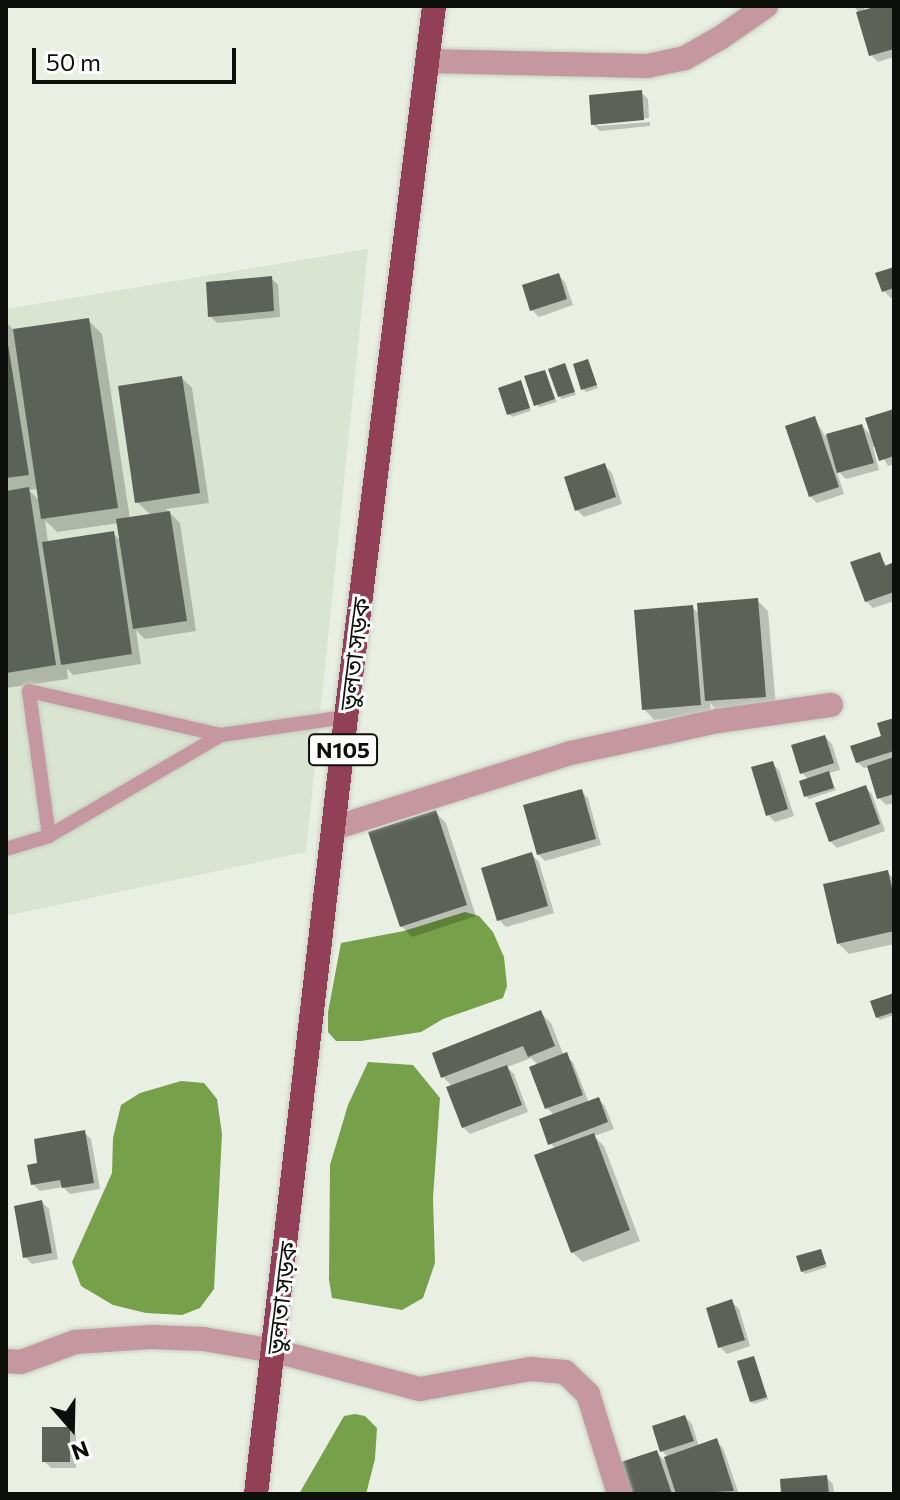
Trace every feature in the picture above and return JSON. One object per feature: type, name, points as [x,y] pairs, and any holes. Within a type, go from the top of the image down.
[{"type":"highway","name":"ভুলতা সড়ক","points":[[256,1494],[275,1351],[346,717],[434,6]]},
{"type":"street","points":[[427,61],[647,66],[685,58],[766,6]]},
{"type":"street","points":[[334,828],[584,749],[718,721],[831,705]]},
{"type":"street","points":[[6,1361],[21,1362],[75,1342],[151,1337],[203,1339],[275,1351],[420,1389],[530,1369],[565,1372],[588,1394],[619,1494]]},
{"type":"lane","points":[[49,836],[29,691],[221,735],[346,717]]},
{"type":"lane","points":[[6,849],[49,836],[221,735]]},
{"type":"shaded area","points":[[368,249],[306,852],[6,916],[6,309]]},
{"type":"shaded area","points":[[465,912],[479,916],[493,932],[504,957],[507,986],[503,998],[443,1019],[421,1032],[361,1041],[336,1041],[328,1032],[328,1012],[341,943],[404,931]]},
{"type":"shaded area","points":[[368,1062],[413,1065],[440,1098],[433,1198],[435,1263],[423,1298],[402,1310],[332,1298],[329,1280],[330,1165],[348,1105]]},
{"type":"shaded area","points":[[181,1081],[204,1083],[217,1099],[222,1134],[214,1289],[200,1308],[182,1315],[146,1313],[113,1305],[81,1286],[72,1262],[112,1173],[113,1138],[121,1105],[140,1093]]},
{"type":"shaded area","points":[[344,1416],[365,1416],[377,1428],[375,1459],[366,1494],[299,1494]]},
{"type":"building","points":[[878,6],[894,6],[894,49],[869,56],[856,12]]},
{"type":"building","points":[[642,90],[644,120],[591,125],[589,95]]},
{"type":"building","points":[[894,267],[894,288],[882,292],[875,273]]},
{"type":"building","points":[[559,273],[567,299],[530,311],[522,285]]},
{"type":"building","points":[[272,276],[274,311],[208,317],[206,282]]},
{"type":"building","points":[[89,318],[118,508],[41,519],[13,329]]},
{"type":"building","points":[[6,332],[29,475],[6,478]]},
{"type":"building","points":[[588,359],[597,385],[581,390],[573,364]]},
{"type":"building","points":[[565,363],[575,392],[558,397],[548,369]]},
{"type":"building","points":[[545,370],[555,399],[534,406],[524,376]]},
{"type":"building","points":[[182,376],[200,493],[135,503],[118,386]]},
{"type":"building","points":[[521,380],[530,408],[507,415],[498,388]]},
{"type":"building","points":[[894,409],[894,456],[879,461],[865,418]]},
{"type":"building","points":[[815,416],[839,487],[809,497],[785,426]]},
{"type":"building","points":[[862,424],[874,463],[837,473],[826,434]]},
{"type":"building","points":[[605,463],[616,497],[575,511],[564,477]]},
{"type":"building","points":[[29,487],[56,665],[6,673],[6,491]]},
{"type":"building","points":[[170,511],[187,621],[133,629],[116,519]]},
{"type":"building","points":[[114,531],[132,654],[61,665],[42,542]]},
{"type":"building","points":[[880,552],[885,566],[894,562],[894,592],[865,602],[850,562]]},
{"type":"building","points":[[758,598],[766,697],[705,701],[697,603]]},
{"type":"building","points":[[693,605],[701,705],[642,710],[634,610]]},
{"type":"building","points":[[894,718],[894,751],[856,763],[850,746],[881,736],[877,723]]},
{"type":"building","points":[[825,735],[834,763],[800,774],[791,745]]},
{"type":"building","points":[[894,757],[894,794],[877,799],[867,766]]},
{"type":"building","points":[[773,761],[788,809],[766,816],[751,767]]},
{"type":"building","points":[[829,771],[834,788],[804,797],[799,781]]},
{"type":"building","points":[[866,785],[880,824],[829,842],[815,803]]},
{"type":"building","points":[[582,789],[596,839],[537,855],[523,805]]},
{"type":"building","points":[[436,810],[467,905],[400,927],[368,832]]},
{"type":"building","points":[[532,852],[548,906],[497,921],[481,868]]},
{"type":"building","points":[[888,870],[894,897],[894,931],[837,944],[823,884]]},
{"type":"building","points":[[894,993],[894,1012],[876,1018],[870,1001]]},
{"type":"building","points":[[541,1010],[555,1046],[528,1057],[523,1046],[441,1078],[432,1053]]},
{"type":"building","points":[[567,1052],[583,1095],[545,1109],[529,1067]]},
{"type":"building","points":[[507,1065],[522,1105],[462,1128],[446,1087]]},
{"type":"building","points":[[599,1097],[608,1122],[548,1145],[539,1119]]},
{"type":"building","points":[[85,1130],[94,1183],[62,1188],[60,1180],[31,1185],[27,1165],[37,1163],[34,1139]]},
{"type":"building","points":[[594,1133],[630,1230],[571,1253],[534,1155]]},
{"type":"building","points":[[42,1200],[52,1253],[23,1258],[14,1206]]},
{"type":"building","points":[[821,1249],[826,1264],[801,1272],[796,1256]]},
{"type":"building","points":[[732,1299],[745,1340],[718,1348],[706,1308]]},
{"type":"building","points":[[754,1356],[767,1397],[750,1402],[737,1361]]},
{"type":"building","points":[[685,1415],[694,1441],[660,1452],[652,1426]]},
{"type":"building","points":[[42,1427],[70,1427],[70,1462],[42,1462]]},
{"type":"building","points":[[717,1438],[734,1491],[676,1494],[664,1457]]},
{"type":"building","points":[[657,1450],[672,1494],[625,1494],[615,1464]]},
{"type":"building","points":[[827,1475],[829,1494],[781,1494],[780,1479]]}]
